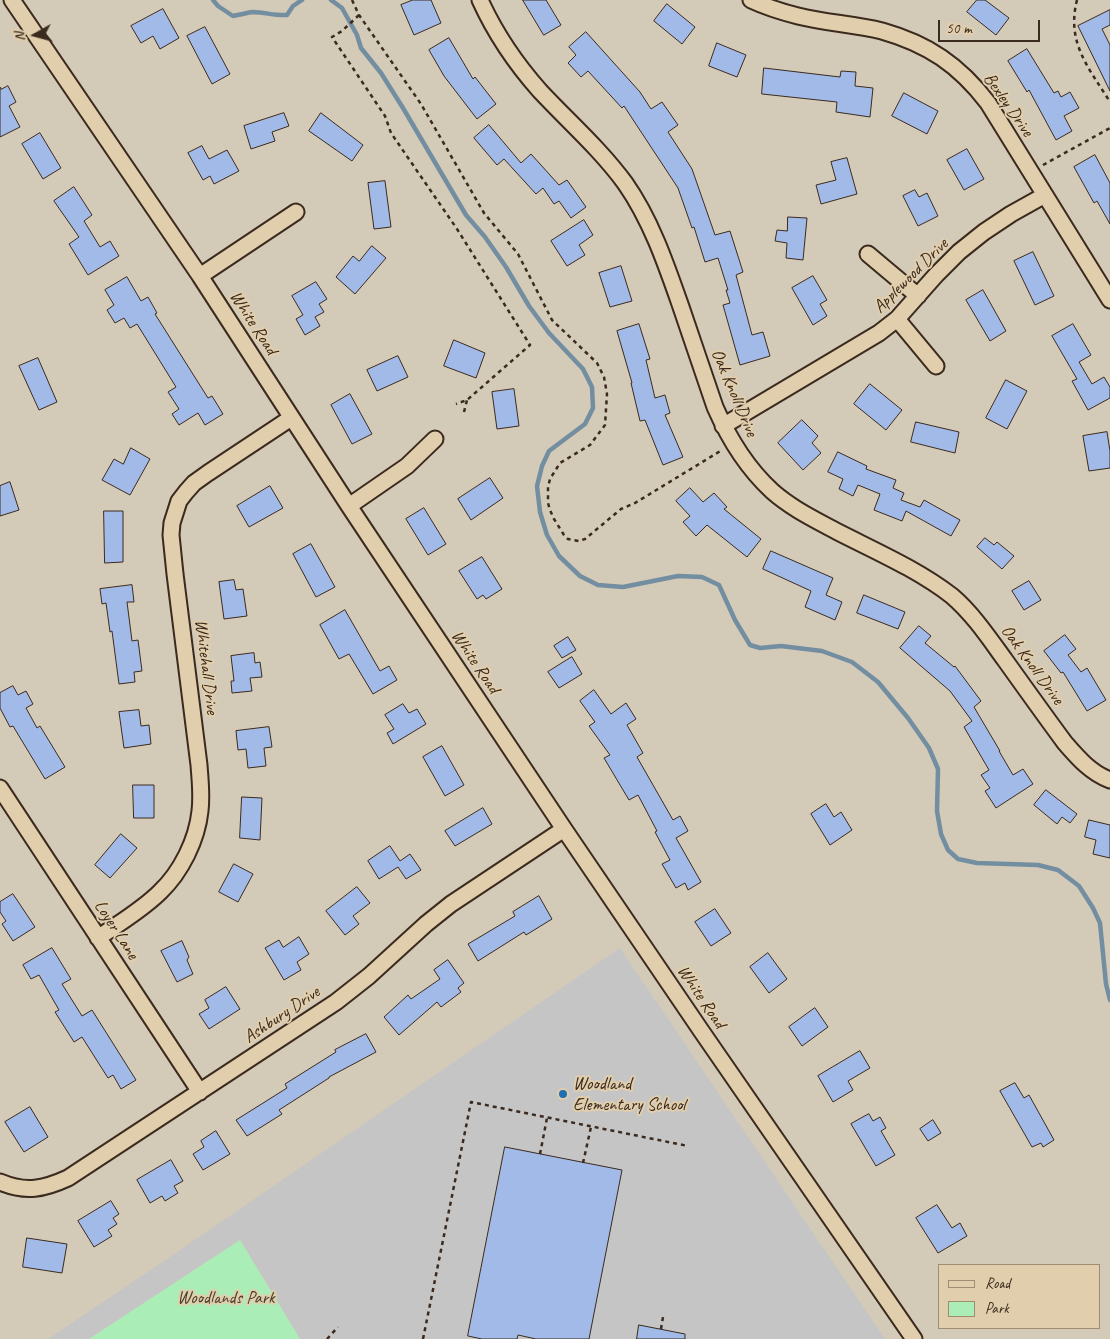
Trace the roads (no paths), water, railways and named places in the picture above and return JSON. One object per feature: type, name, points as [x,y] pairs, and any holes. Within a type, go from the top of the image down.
[{"type":"street","name":"White Road","points":[[12,0],[200,276],[349,506],[564,829],[914,1339]]},
{"type":"street","name":"Oak Knoll Drive","points":[[480,0],[498,34],[520,66],[540,91],[607,160],[640,208],[667,266],[723,426],[737,451],[750,468],[772,491],[807,516],[909,568],[954,598],[986,634],[1065,744],[1079,760],[1096,773],[1110,780]]},
{"type":"street","name":"Bexley Drive","points":[[751,0],[799,17],[859,26],[901,37],[922,46],[958,70],[974,85],[988,103],[1110,300]]},
{"type":"street","name":"Applewood Drive","points":[[723,426],[879,334],[897,319],[936,274],[959,252],[1011,214],[1045,195]]},
{"type":"street","points":[[200,276],[296,212]]},
{"type":"street","points":[[868,254],[918,296]]},
{"type":"street","points":[[897,319],[936,366]]},
{"type":"street","name":"Whitehall Drive","points":[[98,938],[144,906],[171,880],[188,853],[200,812],[199,765],[171,535],[172,524],[179,501],[194,483],[292,418]]},
{"type":"street","points":[[349,506],[407,466],[435,438]]},
{"type":"street","name":"Loyer Lane","points":[[0,788],[200,1092]]},
{"type":"street","name":"Ashbury Drive","points":[[0,1182],[11,1187],[32,1189],[54,1184],[68,1178],[336,1002],[369,976],[451,904],[564,829]]},
{"type":"waterway","points":[[213,0],[218,6],[233,16],[253,12],[287,15],[293,6],[302,0]]},
{"type":"waterway","points":[[331,0],[342,8],[357,35],[361,48],[381,73],[466,215],[485,237],[506,267],[529,306],[549,333],[583,369],[592,387],[593,408],[585,424],[549,451],[542,466],[537,486],[540,512],[547,535],[559,556],[580,576],[598,585],[623,587],[678,576],[702,577],[719,585],[735,620],[750,645],[760,648],[781,646],[822,651],[852,662],[878,682],[908,718],[929,748],[938,769],[937,811],[941,834],[948,850],[958,859],[977,863],[1038,865],[1058,870],[1079,886],[1100,923],[1106,984],[1110,1000]]},
{"type":"place","name":"Woodland Elementary School","points":[[563,1094]]},
{"type":"park label","name":"Woodlands Park","points":[[226,1298]]}]
